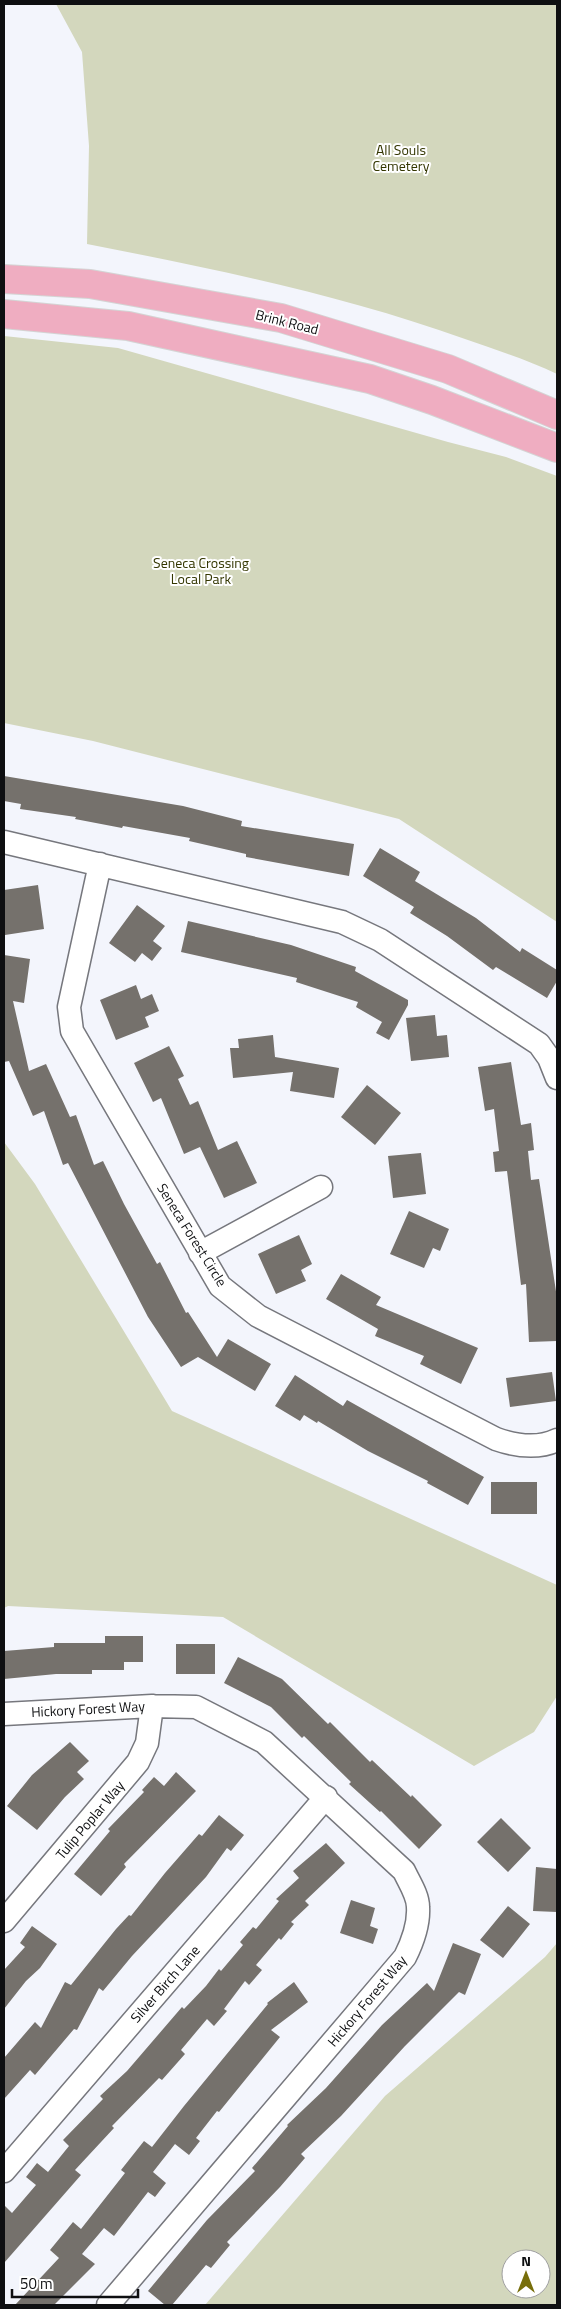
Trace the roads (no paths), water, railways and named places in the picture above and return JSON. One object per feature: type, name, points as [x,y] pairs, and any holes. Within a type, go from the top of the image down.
[{"type":"main road","name":"Brink Road","points":[[4,280],[90,284],[281,318],[448,369],[557,415]]},
{"type":"main road","points":[[4,314],[128,326],[370,379],[432,400],[557,448]]},
{"type":"street","points":[[4,842],[342,922],[380,940],[540,1044],[550,1058],[557,1078]]},
{"type":"street","name":"Seneca Forest Circle","points":[[100,864],[69,1007],[72,1031],[220,1286],[266,1320],[496,1439],[511,1445],[544,1446],[557,1440]]},
{"type":"street","points":[[200,1253],[321,1187]]},
{"type":"street","name":"Hickory Forest Way","points":[[4,1714],[152,1706],[196,1707],[216,1715],[264,1742],[326,1797],[404,1871],[414,1890],[418,1908],[412,1942],[405,1957],[108,2305]]},
{"type":"street","name":"Tulip Poplar Way","points":[[4,1921],[138,1762],[147,1743],[152,1706]]},
{"type":"street","name":"Silver Birch Lane","points":[[4,2171],[326,1797]]},
{"type":"park label","name":"All Souls Cemetery","points":[[401,158]]},
{"type":"park label","name":"Seneca Crossing Local Park","points":[[201,572]]}]
